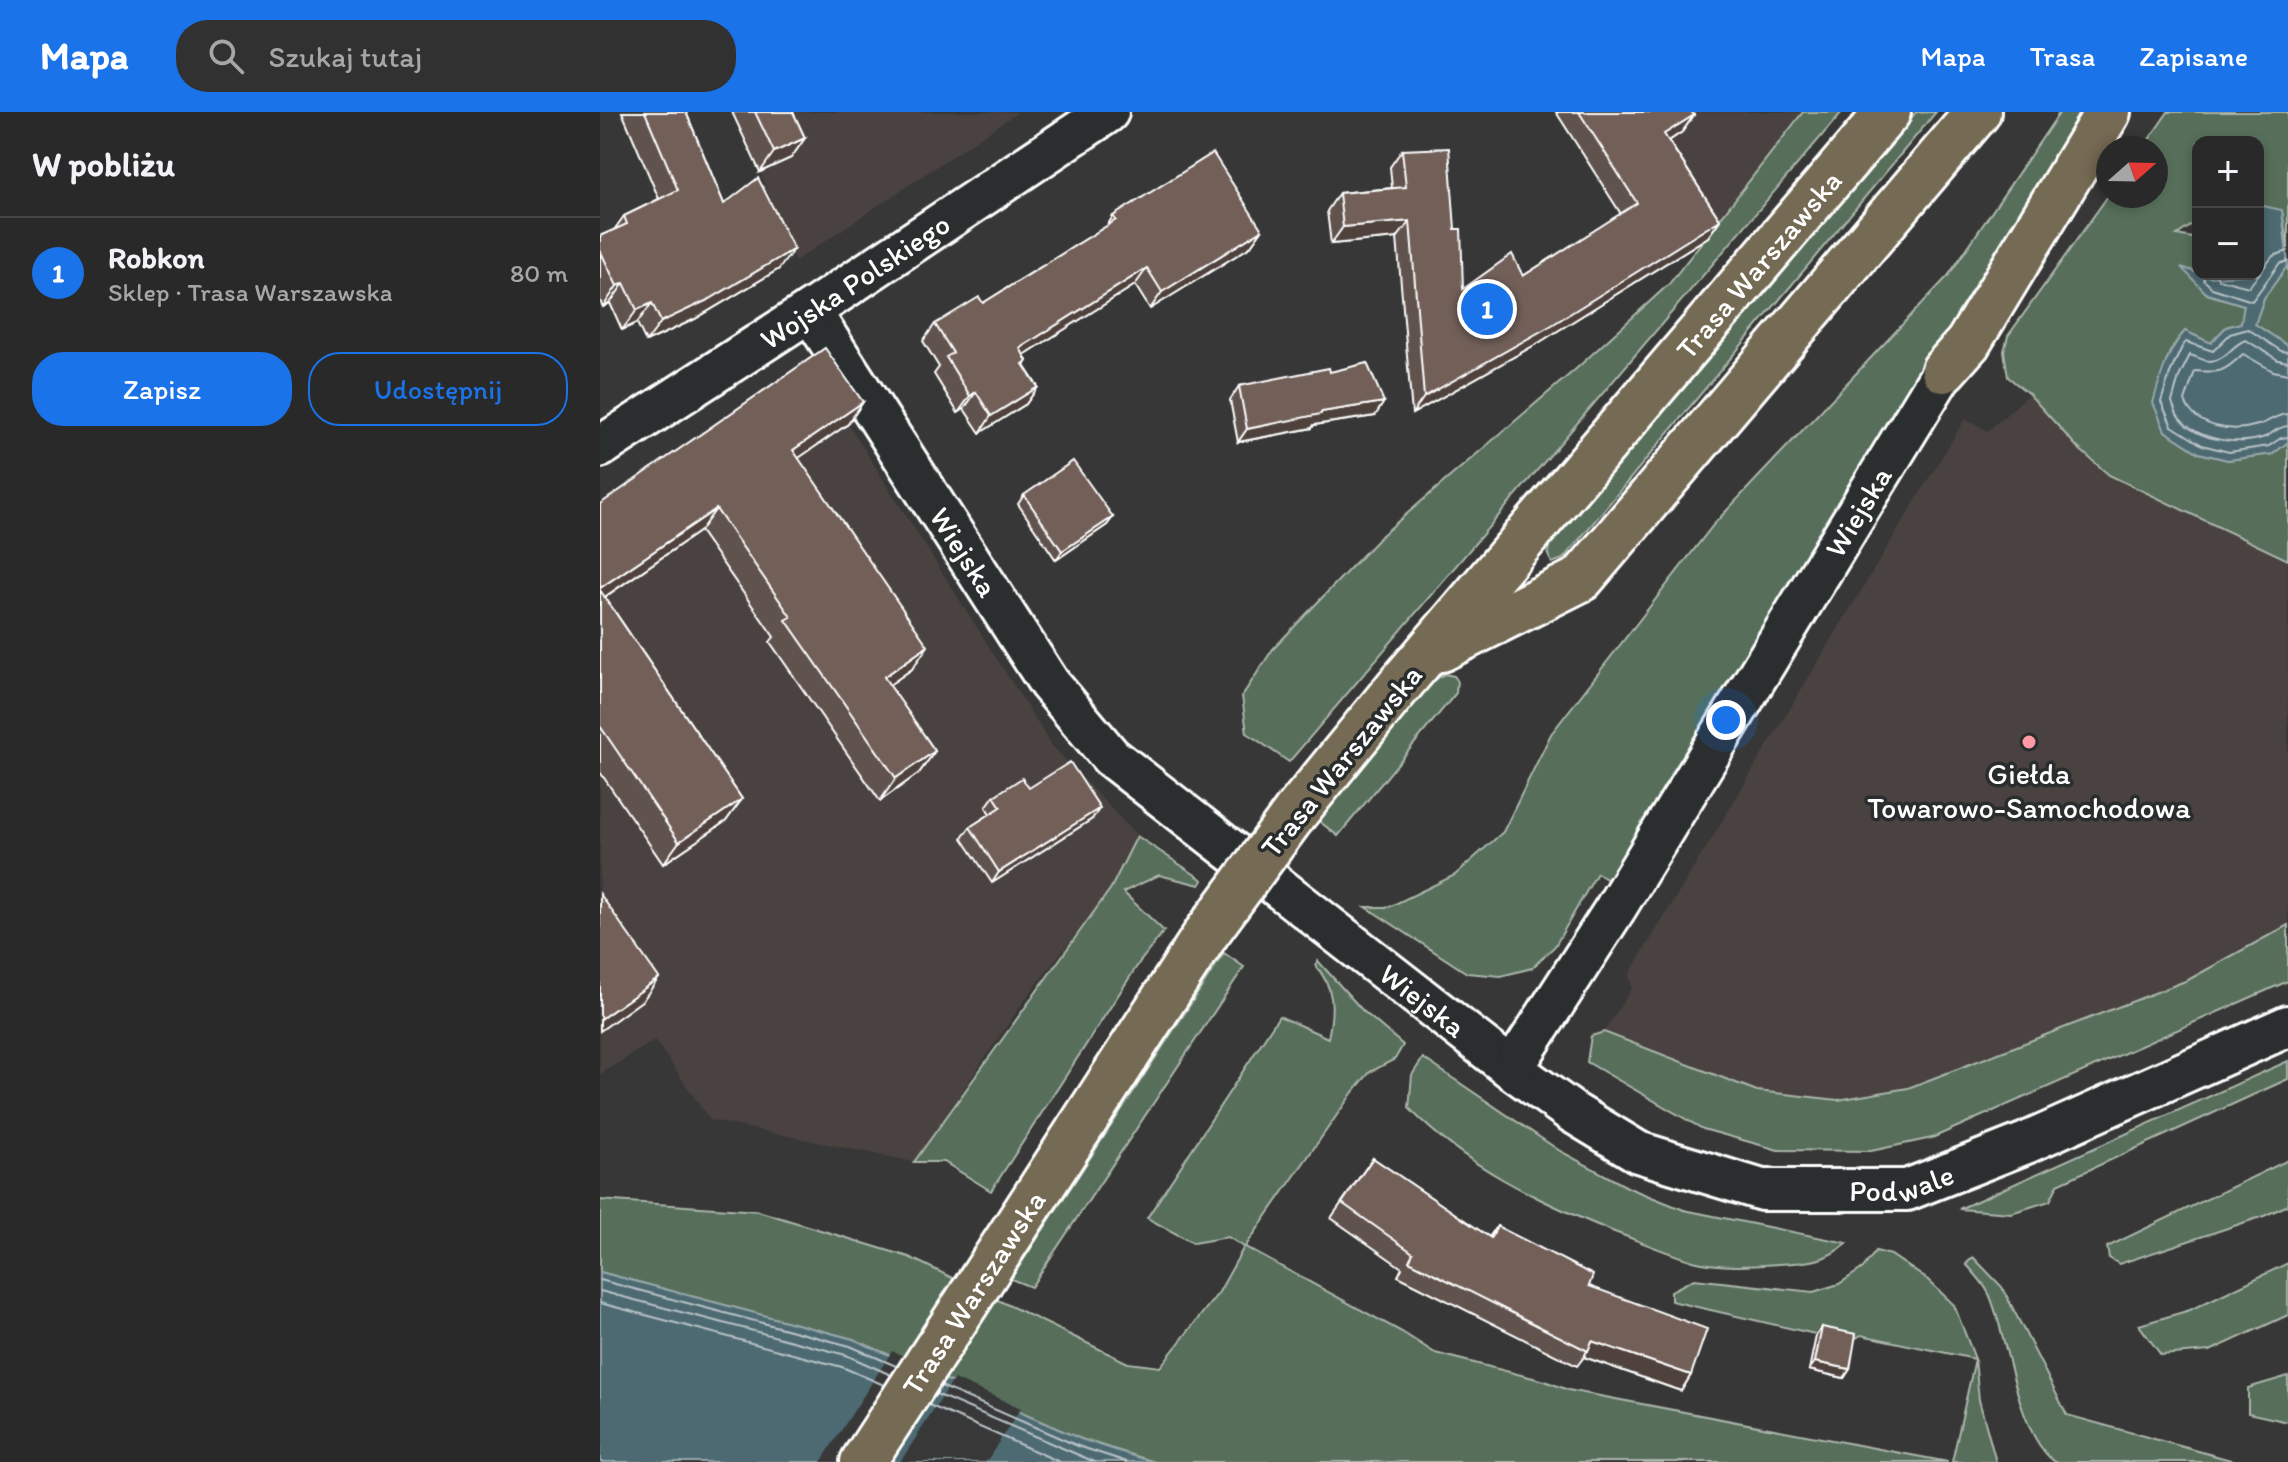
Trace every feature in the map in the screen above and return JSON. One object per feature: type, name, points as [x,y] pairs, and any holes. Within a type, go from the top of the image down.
[{"type":"main road","name":"Trasa Warszawska","points":[[863,1462],[1206,934],[1295,813],[1888,112]]},
{"type":"main road","points":[[1423,658],[1581,579],[1978,112]]},
{"type":"main road","points":[[1944,370],[1968,343],[2108,112]]},
{"type":"street","name":"Wojska Polskiego","points":[[600,447],[1108,112]]},
{"type":"street","name":"Wiejska","points":[[810,311],[1049,683],[1111,757],[1512,1069],[1615,909],[1944,370]]},
{"type":"street","name":"Podwale","points":[[1512,1069],[1572,1112],[1638,1152],[1734,1182],[1762,1190],[1907,1190],[2026,1143],[2288,1026]]},
{"type":"shaded area","points":[[731,112],[1018,112],[795,261],[760,172]]},
{"type":"shaded area","points":[[1627,112],[1803,112],[1708,237]]},
{"type":"shaded area","points":[[809,370],[848,424],[1052,746],[1137,836],[1111,888],[1023,1002],[914,1162],[710,1120],[655,1040],[600,1074],[600,515]]},
{"type":"shaded area","name":"Giełda Towarowo-Samochodowa","points":[[2029,394],[2077,447],[2109,475],[2288,560],[2288,924],[2188,980],[1908,1088],[1837,1100],[1757,1091],[1604,1032],[1632,988],[1629,975],[1965,419],[1988,431]]},
{"type":"green space","points":[[1803,112],[1842,112],[1289,762],[1247,733],[1242,696],[1273,649],[1381,536],[1577,368],[1669,284]]},
{"type":"green space","points":[[1916,112],[1936,112],[1563,559],[1552,563],[1548,555],[1549,540]]},
{"type":"green space","points":[[2060,112],[2082,112],[1973,309],[1904,394],[1611,882],[1597,873],[1555,946],[1532,968],[1501,976],[1467,973],[1366,907],[1389,907],[1455,875],[1503,832],[1551,734],[1714,524],[1948,276]]},
{"type":"green space","points":[[2168,112],[2288,112],[2288,249],[2282,211],[2264,206],[2264,136],[2192,136],[2192,225],[2177,235],[2192,238],[2192,271],[2184,268],[2207,294],[2244,305],[2241,323],[2226,327],[2211,343],[2185,331],[2169,354],[2163,390],[2165,431],[2199,453],[2228,460],[2273,454],[2288,442],[2288,560],[2109,475],[2077,447],[2029,394],[2008,377],[2004,351],[2008,336],[2099,208],[2168,208],[2168,136],[2151,136]]},
{"type":"green space","points":[[2288,265],[2288,346],[2255,324],[2264,298]]},
{"type":"green space","points":[[1444,674],[1457,680],[1456,693],[1338,836],[1319,821],[1428,685]]},
{"type":"green space","points":[[1137,836],[1203,880],[1200,885],[1159,875],[1123,892],[1164,931],[1139,963],[991,1191],[944,1162],[914,1162],[1111,888]]},
{"type":"green space","points":[[2288,925],[2288,981],[1932,1138],[1871,1151],[1778,1150],[1703,1129],[1587,1062],[1591,1036],[1604,1032],[1757,1091],[1838,1100],[1908,1088],[2188,980]]},
{"type":"green space","points":[[1224,953],[1244,967],[1031,1287],[1011,1279]]},
{"type":"green space","points":[[1318,961],[1363,1011],[1403,1045],[1395,1059],[1370,1072],[1353,1092],[1245,1247],[1435,1353],[1545,1381],[1568,1390],[1948,1462],[1155,1462],[1081,1439],[853,1339],[600,1272],[600,1200],[758,1211],[909,1257],[1128,1363],[1160,1367],[1219,1292],[1244,1247],[1228,1237],[1193,1243],[1147,1218],[1279,1016],[1328,1038],[1331,999],[1322,973],[1315,965]]},
{"type":"green space","points":[[1423,1058],[1560,1151],[1629,1188],[1684,1210],[1847,1243],[1823,1258],[1807,1262],[1714,1265],[1673,1254],[1584,1219],[1530,1194],[1478,1164],[1431,1129],[1409,1108],[1412,1075]]},
{"type":"green space","points":[[2288,1061],[2288,1079],[2058,1184],[2050,1201],[2011,1213],[1959,1209]]},
{"type":"green space","points":[[2288,1160],[2288,1205],[2264,1216],[2119,1264],[2109,1258],[2107,1247]]},
{"type":"green space","points":[[1876,1251],[1891,1255],[1928,1280],[1954,1305],[1975,1359],[1861,1335],[1850,1342],[1671,1301],[1671,1291],[1694,1279],[1813,1292],[1839,1284],[1863,1268]]},
{"type":"green space","points":[[1973,1257],[2002,1287],[2067,1415],[2238,1462],[2055,1462],[2042,1449],[2022,1408],[1989,1294],[1966,1264]]},
{"type":"green space","points":[[2288,1263],[2288,1315],[2210,1351],[2161,1355],[2139,1325],[2190,1310]]},
{"type":"green space","points":[[1975,1359],[1979,1400],[1996,1462],[1952,1462]]},
{"type":"green space","points":[[2288,1376],[2288,1422],[2248,1413],[2248,1388]]},
{"type":"water","points":[[2264,206],[2282,210],[2288,265],[2264,298],[2255,324],[2288,346],[2288,442],[2273,454],[2228,460],[2199,453],[2165,431],[2153,403],[2169,356],[2185,331],[2211,343],[2226,327],[2241,323],[2244,305],[2207,294],[2194,280],[2264,280]]},
{"type":"water","points":[[2181,267],[2192,271],[2192,278]]},
{"type":"water","points":[[600,1272],[853,1339],[1081,1439],[1153,1462],[600,1462]]},
{"type":"pier","points":[[892,1351],[948,1376],[892,1462],[821,1462]]},
{"type":"pier","points":[[954,1379],[1021,1408],[986,1462],[900,1462]]},
{"type":"building","points":[[645,112],[686,112],[724,204],[758,178],[794,249],[710,299],[661,322],[652,303],[637,310],[624,283],[617,286],[600,250],[600,236],[627,224],[624,216],[678,190]]},
{"type":"building","points":[[755,112],[793,112],[805,138],[774,152]]},
{"type":"building","points":[[1579,112],[1692,112],[1694,115],[1664,134],[1720,220],[1552,325],[1424,397],[1410,221],[1343,227],[1339,193],[1406,187],[1402,150],[1449,148],[1455,229],[1461,229],[1463,289],[1512,254],[1523,276],[1637,203]]},
{"type":"building","points":[[1213,153],[1262,230],[1162,292],[1147,268],[1020,348],[1027,361],[1023,364],[1038,387],[991,416],[976,392],[970,396],[946,357],[953,353],[935,324],[979,297],[983,303],[1116,220],[1113,216]]},
{"type":"building","points":[[825,348],[863,402],[793,450],[928,646],[884,677],[935,751],[896,778],[786,620],[791,617],[716,509],[600,588],[600,504]]},
{"type":"building","points":[[1367,363],[1384,402],[1247,429],[1239,386]]},
{"type":"building","points":[[1073,461],[1113,517],[1062,551],[1024,495]]},
{"type":"building","points":[[600,590],[742,799],[679,842],[600,726]]},
{"type":"building","points":[[1070,762],[1100,808],[999,872],[970,827],[1001,807],[994,796],[1022,778],[1029,788]]},
{"type":"building","points":[[600,894],[659,978],[602,1018],[600,1015]]},
{"type":"building","points":[[1373,1158],[1491,1238],[1497,1226],[1593,1275],[1589,1286],[1707,1329],[1691,1375],[1592,1341],[1588,1351],[1409,1261],[1413,1253],[1342,1203]]},
{"type":"building","points":[[1822,1327],[1856,1334],[1850,1369],[1815,1362]]},
{"type":"place","name":"Robkon","points":[[1487,309]]},
{"type":"place","name":"Giełda Towarowo-Samochodowa","points":[[2029,742]]}]
